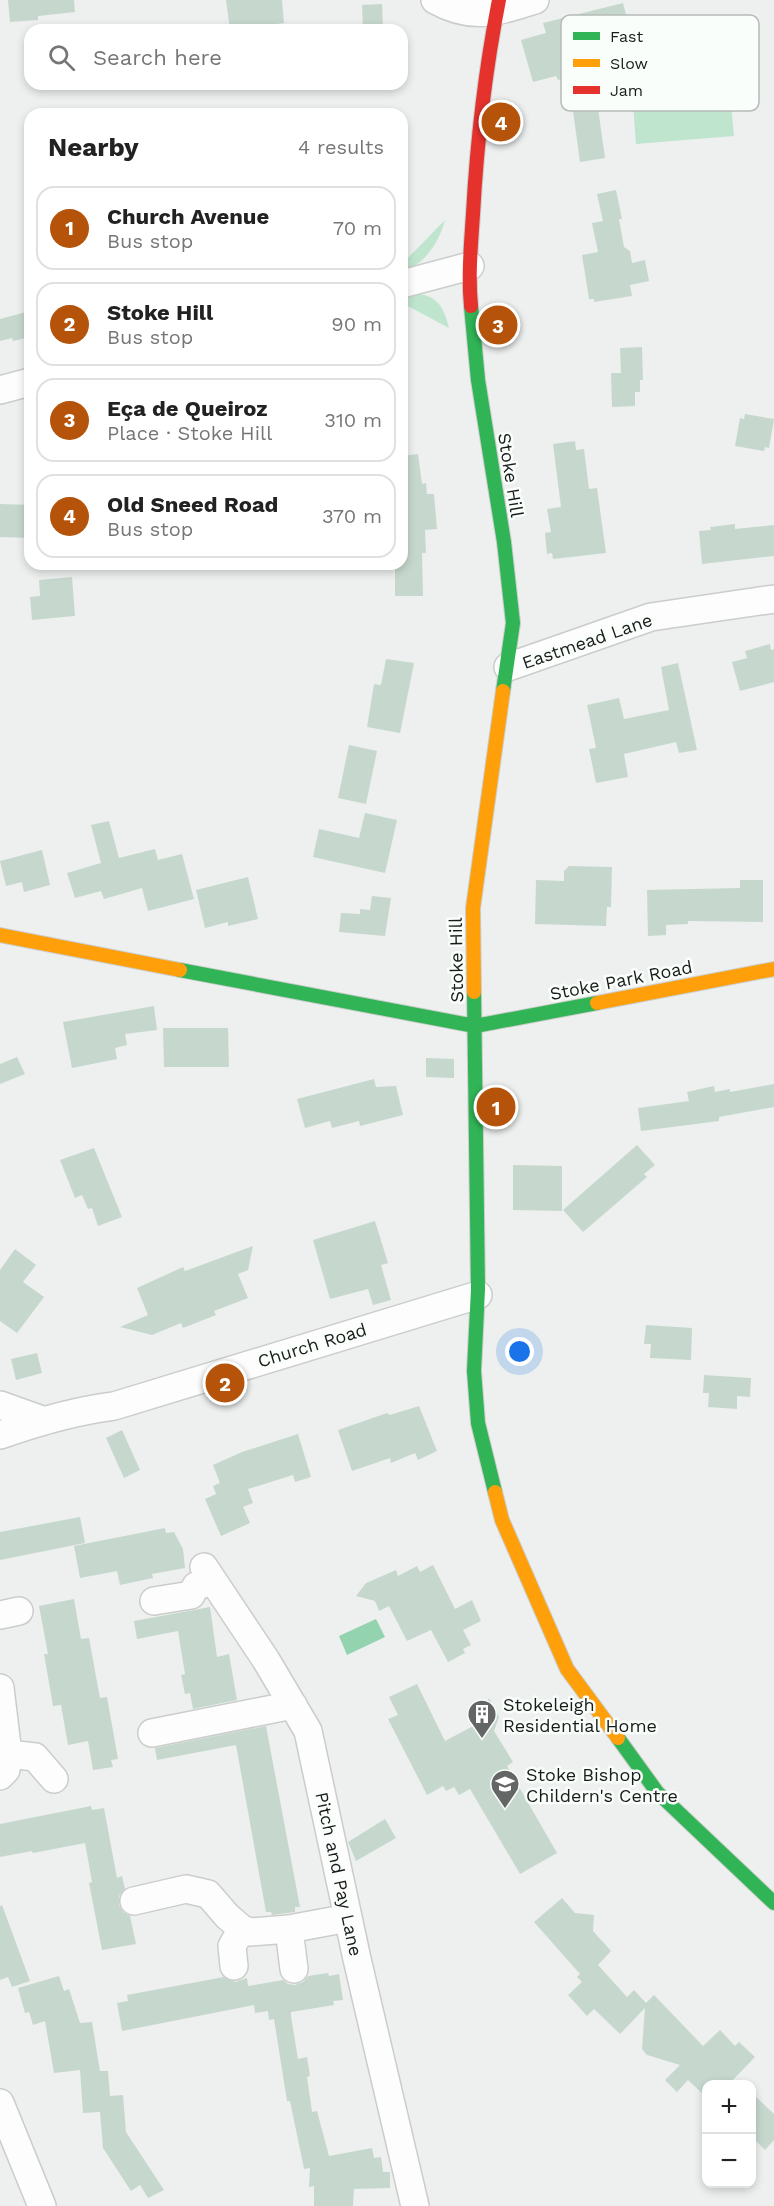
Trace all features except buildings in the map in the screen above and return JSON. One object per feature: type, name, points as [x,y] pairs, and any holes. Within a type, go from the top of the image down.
[{"type":"street","points":[[435,0],[468,14],[497,6],[535,0]]},
{"type":"street","name":"Stoke Hill","points":[[497,6],[476,158],[470,298],[480,398],[510,579],[513,624],[473,909],[478,1295],[474,1371],[478,1423],[502,1520],[567,1669],[657,1792],[772,1898]]},
{"type":"street","points":[[408,282],[470,266]]},
{"type":"street","points":[[0,390],[24,384]]},
{"type":"street","name":"Eastmead Lane","points":[[508,667],[651,617],[774,599]]},
{"type":"street","points":[[0,935],[475,1026]]},
{"type":"street","name":"Stoke Park Road","points":[[475,1026],[774,969]]},
{"type":"street","name":"Church Road","points":[[0,1436],[42,1420],[91,1408],[114,1406],[478,1295]]},
{"type":"street","points":[[0,1405],[42,1420]]},
{"type":"street","name":"Pitch and Pay Lane","points":[[154,1601],[191,1595],[208,1574],[266,1660],[308,1731],[348,1918],[415,2206]]},
{"type":"street","points":[[0,1688],[4,1765],[35,1757],[54,1779]]},
{"type":"street","points":[[152,1733],[292,1705]]},
{"type":"street","points":[[134,1901],[186,1889],[208,1894],[242,1929],[250,1932],[289,1929],[348,1918]]},
{"type":"street","points":[[234,1966],[232,1946],[242,1929]]},
{"type":"street","points":[[289,1929],[294,1969]]},
{"type":"street","points":[[0,2103],[38,2205]]},
{"type":"shaded area","points":[[634,111],[732,111],[734,136],[636,144]]},
{"type":"shaded area","points":[[445,220],[430,252],[418,264],[408,269],[408,258]]},
{"type":"shaded area","points":[[408,293],[421,294],[434,299],[443,310],[449,328],[408,306]]},
{"type":"shaded area","points":[[376,1619],[385,1637],[347,1655],[339,1636]]},
{"type":"traffic: fast","points":[[471,306],[478,380],[504,542],[513,623],[503,691]]},
{"type":"traffic: fast","points":[[180,970],[475,1026],[597,1003]]},
{"type":"traffic: fast","points":[[474,992],[478,1289],[474,1371],[478,1423],[495,1492]]},
{"type":"traffic: fast","points":[[618,1738],[657,1792],[774,1903]]},
{"type":"traffic: slow","points":[[474,992],[473,908],[503,691]]},
{"type":"traffic: slow","points":[[0,935],[180,970]]},
{"type":"traffic: slow","points":[[597,1003],[774,969]]},
{"type":"traffic: slow","points":[[495,1492],[502,1520],[567,1669],[618,1738]]},
{"type":"traffic: jam","points":[[471,306],[470,260],[477,160],[482,107],[499,0]]},
{"type":"place","name":"Old Sneed Road","points":[[501,122]]},
{"type":"place","name":"Eça de Queiroz","points":[[498,325]]},
{"type":"place","name":"Church Avenue","points":[[496,1107]]},
{"type":"place","name":"Stoke Hill","points":[[225,1383]]},
{"type":"place","name":"Stokeleigh Residential Home","points":[[482,1740]]},
{"type":"place","name":"Stoke Bishop Childern's Centre","points":[[505,1810]]}]
